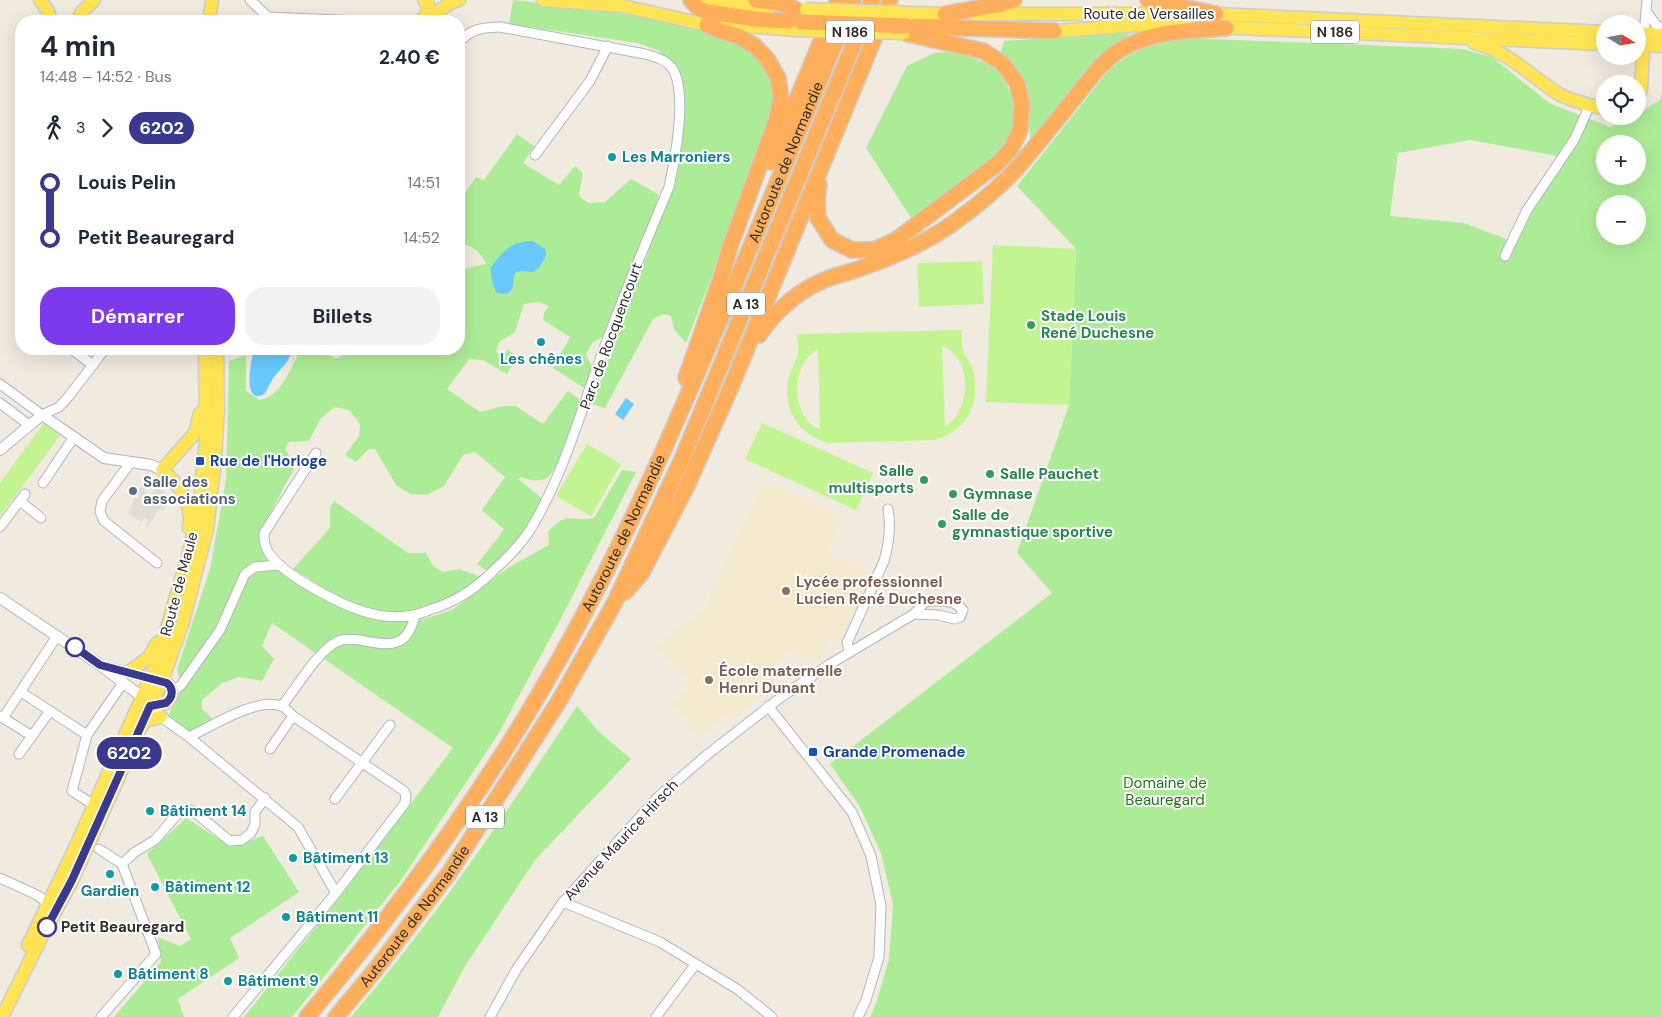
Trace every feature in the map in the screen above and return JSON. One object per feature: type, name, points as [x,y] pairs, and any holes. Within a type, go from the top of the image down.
[{"type":"highway","name":"N 186","points":[[692,0],[698,8],[707,12],[756,19],[800,17],[908,26],[1054,31]]},
{"type":"highway","points":[[756,0],[780,3],[800,17]]},
{"type":"highway","points":[[721,278],[736,248],[838,0]]},
{"type":"highway","name":"Autoroute de Normandie","points":[[307,1017],[361,953],[432,860],[505,751],[578,626],[630,524],[678,418],[853,0]]},
{"type":"highway","name":"Autoroute de Normandie","points":[[336,1017],[376,969],[449,873],[559,701],[614,604],[682,459],[872,0]]},
{"type":"highway","points":[[614,604],[641,574],[686,488],[731,387],[890,0]]},
{"type":"highway","points":[[945,14],[1002,4],[1014,0]]},
{"type":"highway","points":[[1148,0],[1216,14]]},
{"type":"highway","points":[[678,418],[681,391],[721,278],[730,246],[776,121],[781,98],[778,78],[768,60],[755,46],[738,36],[707,25]]},
{"type":"highway","points":[[828,150],[817,201],[818,218],[832,240],[852,250],[874,250],[896,240],[997,164],[1011,149],[1020,130],[1022,104],[1017,84],[1002,63],[983,51],[908,26]]},
{"type":"highway","points":[[731,387],[737,380],[769,320],[786,304],[810,287],[907,250],[954,223],[995,190],[1027,158],[1098,69],[1118,51],[1137,40],[1162,34],[1226,28]]},
{"type":"main road","points":[[40,0],[49,15]]},
{"type":"main road","points":[[80,15],[94,0]]},
{"type":"main road","points":[[202,15],[204,0]]},
{"type":"main road","points":[[210,15],[212,0]]},
{"type":"main road","points":[[424,0],[428,4],[428,13],[426,15]]},
{"type":"main road","points":[[436,15],[452,1],[459,0]]},
{"type":"main road","points":[[542,0],[623,6],[707,25]]},
{"type":"main road","name":"Route de Versailles","points":[[908,26],[945,14],[1216,14],[1596,32]]},
{"type":"main road","name":"N 186","points":[[707,25],[800,17]]},
{"type":"main road","name":"Route de Versailles","points":[[1054,31],[1150,24],[1596,44]]},
{"type":"main road","points":[[1646,38],[1662,35]]},
{"type":"main road","points":[[1444,37],[1486,46],[1519,64],[1559,94],[1596,107]]},
{"type":"main road","points":[[1646,41],[1662,46]]},
{"type":"main road","name":"Route de Maule","points":[[156,679],[167,628],[188,556],[199,509],[205,459],[205,355]]},
{"type":"main road","name":"Route de Maule","points":[[156,679],[183,622],[206,529],[215,459],[218,409],[216,355]]},
{"type":"main road","points":[[188,556],[190,517],[187,504],[178,488],[162,470],[193,437],[198,428],[201,378],[205,372]]},
{"type":"main road","points":[[126,678],[150,657],[162,630],[167,628]]},
{"type":"main road","points":[[0,1001],[156,679],[169,685],[172,692],[170,699],[166,703],[146,702]]},
{"type":"main road","points":[[2,1017],[72,880],[144,721],[146,702]]},
{"type":"main road","points":[[144,721],[161,717]]},
{"type":"street","points":[[250,0],[265,15]]},
{"type":"street","points":[[1645,15],[1646,0]]},
{"type":"street","points":[[1646,10],[1656,25],[1662,28]]},
{"type":"street","name":"Parc de Rocquencourt","points":[[316,453],[264,533],[264,544],[268,552],[280,565],[315,589],[355,608],[376,615],[397,617],[415,615],[451,602],[472,590],[504,563],[530,531],[550,492],[578,427],[607,338],[668,187],[674,163],[680,92],[673,70],[663,60],[608,46],[500,27],[482,28],[469,32],[465,36]]},
{"type":"street","points":[[535,155],[590,81],[608,46]]},
{"type":"street","points":[[1505,256],[1527,210],[1574,140],[1590,105]]},
{"type":"street","points":[[79,355],[92,365]]},
{"type":"street","points":[[0,450],[42,415],[59,407],[100,355]]},
{"type":"street","points":[[0,384],[104,458],[151,466],[162,470]]},
{"type":"street","points":[[0,403],[29,425]]},
{"type":"street","points":[[43,482],[74,437]]},
{"type":"street","points":[[131,462],[102,501],[100,512],[104,521],[157,563]]},
{"type":"street","points":[[0,527],[22,497],[42,518]]},
{"type":"street","points":[[850,652],[846,644],[880,571],[887,551],[889,538],[888,509]]},
{"type":"street","points":[[172,692],[181,685],[220,630],[245,574],[254,567],[280,565]]},
{"type":"street","points":[[0,598],[100,665],[126,678],[161,717],[190,738],[298,827],[336,893]]},
{"type":"street","name":"Avenue Maurice Hirsch","points":[[490,1017],[516,970],[563,902],[657,798],[708,754],[768,706],[850,652],[914,614],[925,602],[937,600],[958,604],[963,610],[960,617],[955,619],[938,615],[914,614]]},
{"type":"street","points":[[282,706],[322,653],[334,643],[344,639],[388,644],[404,638],[410,632],[415,615]]},
{"type":"street","points":[[32,736],[2,717],[21,692],[57,636]]},
{"type":"street","points":[[126,678],[156,679]]},
{"type":"street","points":[[94,806],[72,791],[87,734],[126,678]]},
{"type":"street","points":[[21,692],[87,734]]},
{"type":"street","points":[[190,738],[243,711],[264,704],[282,706],[293,716],[404,791],[406,799],[336,893],[233,1017]]},
{"type":"street","points":[[768,706],[852,812],[871,856],[881,905],[879,957],[866,1000],[858,1017]]},
{"type":"street","points":[[19,754],[50,711]]},
{"type":"street","points":[[270,749],[293,716]]},
{"type":"street","points":[[335,799],[390,725]]},
{"type":"street","points":[[122,864],[135,852],[155,840],[180,810],[192,810],[230,841],[242,840],[251,832],[255,824],[255,812],[264,798]]},
{"type":"street","points":[[99,850],[122,864],[156,954],[101,1017]]},
{"type":"street","points":[[0,878],[37,895],[48,904]]},
{"type":"street","points":[[563,902],[654,938],[695,965],[737,989],[772,1017]]},
{"type":"street","points":[[656,1017],[695,965]]},
{"type":"shaded area","points":[[146,479],[151,483],[144,492],[150,496],[157,487],[172,497],[163,511],[159,509],[148,526],[146,525],[149,520],[145,517],[142,522],[128,513],[135,498],[137,499],[139,496],[136,494]]},
{"type":"shaded area","name":"Lycée professionnel Lucien René Duchesne","points":[[762,481],[843,518],[827,552],[870,572],[837,644],[830,640],[819,663],[792,651],[768,670],[778,685],[733,719],[729,714],[698,737],[671,702],[691,687],[679,670],[676,672],[656,645],[703,611]]},
{"type":"green space","points":[[513,0],[595,9],[676,22],[737,40],[765,65],[774,92],[772,115],[753,157],[755,164],[686,343],[674,329],[671,316],[663,314],[653,319],[605,408],[592,404],[666,204],[680,92],[672,65],[659,51],[638,43],[509,24]]},
{"type":"green space","points":[[1131,33],[1089,66],[1030,140],[1027,85],[1001,53],[1004,41]]},
{"type":"green space","name":"Domaine de Beauregard","points":[[1187,38],[1463,49],[1492,57],[1549,103],[1596,121],[1596,125],[1610,127],[1614,125],[1646,125],[1646,109],[1660,100],[1662,93],[1662,1017],[870,1017],[876,1004],[889,959],[893,905],[881,853],[860,807],[830,764],[1052,593],[1017,553],[1069,405],[1076,249],[1017,186],[1109,70],[1136,51],[1154,44]],"holes":[[[1470,140],[1563,157],[1514,242],[1464,223],[1390,216],[1398,153]]]},
{"type":"green space","points":[[947,52],[977,59],[986,63],[1000,74],[1006,83],[1012,99],[1012,126],[1001,149],[992,158],[911,218],[866,148],[907,66],[934,53]]},
{"type":"green space","points":[[517,134],[534,146],[523,163],[559,185],[575,166],[583,173],[579,196],[588,203],[605,202],[631,179],[658,194],[655,211],[606,335],[592,343],[586,354],[593,369],[584,388],[553,368],[570,337],[543,320],[544,313],[549,306],[539,302],[524,304],[515,332],[499,342],[496,351],[500,356],[508,350],[517,356],[507,374],[483,360],[469,359],[447,389],[480,412],[503,406],[516,406],[543,424],[568,391],[583,402],[562,454],[548,477],[541,480],[521,477],[518,479],[543,499],[526,529],[513,548],[487,571],[477,564],[504,529],[482,510],[505,477],[475,452],[463,455],[444,486],[427,495],[410,494],[396,485],[375,449],[369,449],[356,462],[345,455],[359,436],[360,424],[349,410],[335,407],[321,418],[309,441],[289,442],[285,449],[296,465],[261,530],[259,543],[269,557],[269,561],[296,583],[336,605],[374,618],[418,621],[452,610],[509,567],[549,545],[548,532],[561,521],[570,518],[594,518],[622,470],[636,472],[499,733],[401,880],[292,1017],[244,1017],[339,898],[453,748],[272,623],[262,646],[274,659],[262,681],[239,677],[222,683],[202,700],[202,709],[213,719],[199,738],[167,717],[180,689],[177,670],[210,569],[226,480],[229,361],[246,355],[246,391],[260,400],[267,398],[280,387],[298,355],[329,355],[336,359],[344,355],[465,355],[465,269],[486,264],[475,250],[465,244],[465,193],[476,177],[484,180]]},
{"type":"green space","name":"Stade Louis René Duchesne","points":[[993,245],[1076,249],[1069,405],[986,402]]},
{"type":"green space","points":[[982,261],[984,304],[919,307],[917,263]]},
{"type":"green space","points":[[962,330],[962,348],[972,367],[975,382],[975,393],[970,413],[956,429],[936,440],[828,443],[818,439],[809,434],[795,420],[788,402],[788,380],[798,354],[797,334]],"holes":[[[942,346],[952,352],[960,361],[965,385],[964,398],[960,409],[954,419],[945,427]],[[818,349],[820,430],[810,423],[803,413],[797,390],[802,366],[809,356]]]},
{"type":"green space","points":[[44,423],[60,436],[0,516],[0,483]]},
{"type":"green space","points":[[762,423],[873,473],[856,510],[745,459]]},
{"type":"green space","points":[[587,444],[621,464],[591,516],[556,496]]},
{"type":"green space","points":[[334,501],[408,553],[426,553],[433,566],[443,572],[459,569],[481,577],[456,595],[415,612],[389,614],[360,606],[345,599],[293,569],[330,528],[330,508]]},
{"type":"green space","points":[[577,706],[599,732],[631,759],[535,860],[464,968],[438,1017],[351,1017],[412,943],[441,904]]},
{"type":"green space","points":[[186,818],[231,847],[263,836],[299,892],[230,938],[239,958],[178,999],[184,1017],[114,1017],[161,962],[158,937],[180,946],[191,939],[147,854]]},
{"type":"water","points":[[526,241],[533,241],[545,249],[545,258],[533,272],[519,271],[515,273],[510,292],[497,293],[492,281],[491,267],[509,247]]},
{"type":"water","points":[[254,355],[290,355],[265,393],[256,396],[250,386]]},
{"type":"water","points":[[626,398],[634,404],[623,420],[615,414]]},
{"type":"bus line","name":"6202","points":[[47,927],[72,880],[150,706],[166,703],[172,694],[172,689],[167,683],[100,665],[75,647]]},
{"type":"place","name":"Les Marroniers","points":[[612,157]]},
{"type":"place","name":"Stade Louis René Duchesne","points":[[1031,325]]},
{"type":"place","name":"Les chênes","points":[[541,342]]},
{"type":"place","name":"Rue de l'Horloge","points":[[200,461]]},
{"type":"place","name":"Salle Pauchet","points":[[990,474]]},
{"type":"place","name":"Salle multisports","points":[[924,480]]},
{"type":"place","name":"Salle des associations","points":[[133,491]]},
{"type":"place","name":"Gymnase","points":[[953,494]]},
{"type":"place","name":"Salle de gymnastique sportive","points":[[942,524]]},
{"type":"place","name":"Lycée professionnel Lucien René Duchesne","points":[[786,591]]},
{"type":"place","name":"École maternelle Henri Dunant","points":[[709,680]]},
{"type":"place","name":"Grande Promenade","points":[[813,752]]},
{"type":"place","name":"Bâtiment 14","points":[[150,811]]},
{"type":"place","name":"Bâtiment 13","points":[[293,858]]},
{"type":"place","name":"Gardien","points":[[110,874]]},
{"type":"place","name":"Bâtiment 12","points":[[155,887]]},
{"type":"place","name":"Bâtiment 11","points":[[286,917]]},
{"type":"place","name":"Petit Beauregard","points":[[47,927]]},
{"type":"place","name":"Bâtiment 8","points":[[118,974]]},
{"type":"place","name":"Bâtiment 9","points":[[228,981]]}]
